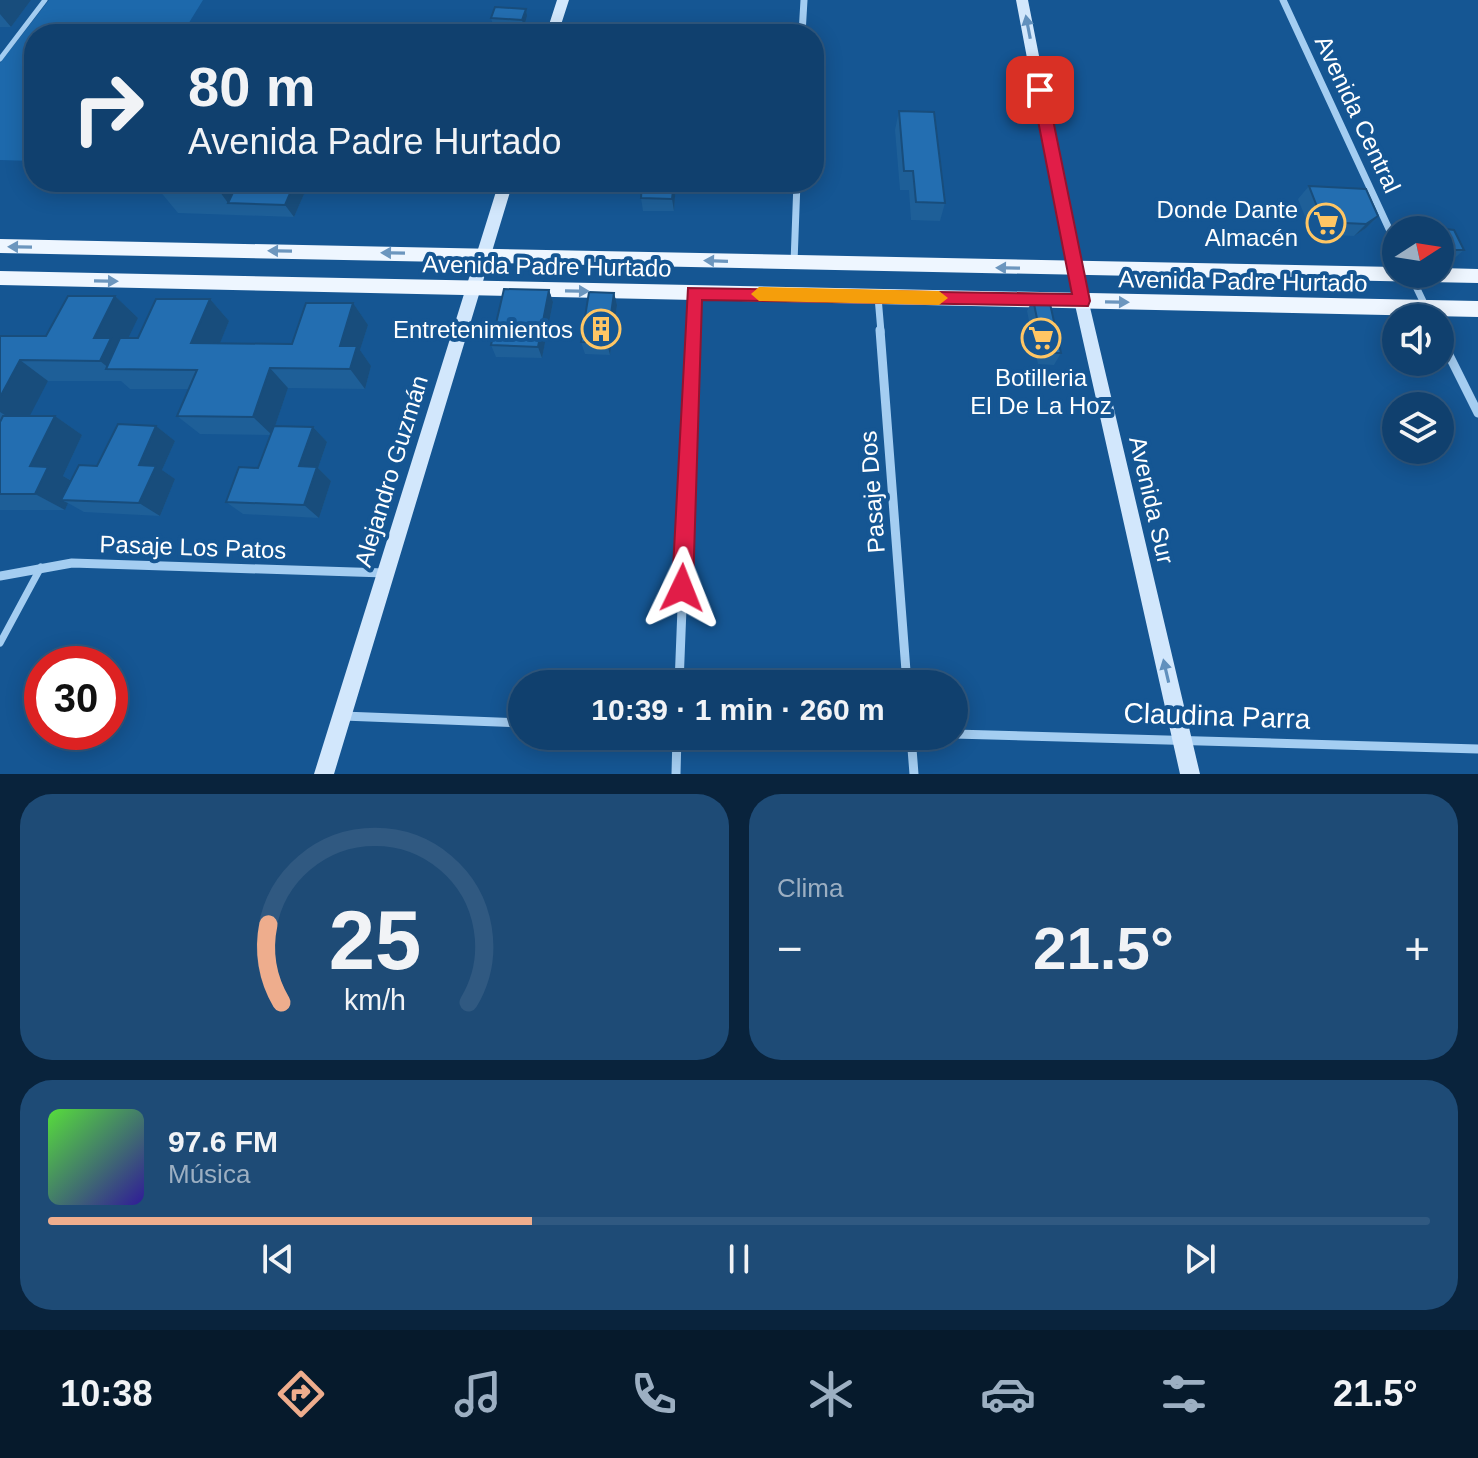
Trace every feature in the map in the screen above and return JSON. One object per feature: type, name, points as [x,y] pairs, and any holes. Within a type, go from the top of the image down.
[{"type":"main road","name":"Avenida Padre Hurtado","points":[[0,246],[1382,274]]},
{"type":"main road","name":"Avenida Padre Hurtado","points":[[1454,276],[1478,276]]},
{"type":"main road","name":"Avenida Padre Hurtado","points":[[0,278],[1082,301],[1382,311]]},
{"type":"main road","name":"Avenida Padre Hurtado","points":[[1454,311],[1478,309]]},
{"type":"street","points":[[555,24],[563,0]]},
{"type":"street","points":[[803,24],[804,0]]},
{"type":"street","name":"Avenida Sur","points":[[1022,0],[1074,269],[1190,774]]},
{"type":"street","name":"Avenida Central","points":[[1283,0],[1383,216]]},
{"type":"street","name":"Alejandro Guzmán","points":[[324,774],[503,192]]},
{"type":"street","points":[[794,263],[797,192]]},
{"type":"street","points":[[680,670],[694,293]]},
{"type":"street","name":"Pasaje Dos","points":[[878,297],[906,670]]},
{"type":"street","points":[[1454,365],[1478,413]]},
{"type":"street","name":"Pasaje Los Patos","points":[[0,576],[41,567],[102,564],[385,573]]},
{"type":"street","points":[[342,716],[508,722]]},
{"type":"street","name":"Claudina Parra","points":[[968,734],[1478,749]]},
{"type":"street","points":[[676,774],[677,750]]},
{"type":"street","points":[[912,750],[914,774]]},
{"type":"lane","points":[[27,24],[45,0]]},
{"type":"lane","points":[[0,59],[24,28]]},
{"type":"lane","points":[[0,643],[41,567]]},
{"type":"shaded area","points":[[49,0],[203,0],[188,24],[30,24]]},
{"type":"shaded area","points":[[24,32],[24,161],[0,160],[0,63]]},
{"type":"building","points":[[495,7],[526,9],[522,20],[491,18]]},
{"type":"building","points":[[899,111],[934,112],[945,203],[916,202],[913,171],[904,171]]},
{"type":"building","points":[[1309,186],[1366,189],[1378,216],[1366,224],[1323,222]]},
{"type":"building","points":[[233,192],[291,192],[285,205],[228,203]]},
{"type":"building","points":[[641,192],[673,192],[672,199],[641,198]]},
{"type":"building","points":[[1454,230],[1464,250],[1454,250]]},
{"type":"building","points":[[504,289],[549,290],[538,347],[491,345]]},
{"type":"building","name":"Entretenimientos","points":[[589,292],[614,293],[607,343],[581,342]]},
{"type":"building","points":[[68,296],[115,296],[94,338],[111,338],[100,361],[20,360],[0,397],[0,336],[46,336]]},
{"type":"building","points":[[156,299],[210,299],[191,343],[292,344],[306,303],[353,303],[340,346],[357,346],[350,369],[270,368],[253,417],[177,416],[197,370],[106,369],[120,338],[138,338]]},
{"type":"building","points":[[1033,299],[1049,299],[1061,353],[1044,353]]},
{"type":"building","points":[[3,416],[55,416],[30,466],[48,467],[35,494],[0,494],[0,422]]},
{"type":"building","points":[[118,424],[156,426],[139,465],[156,466],[139,503],[61,500],[79,465],[97,466]]},
{"type":"building","points":[[274,426],[313,427],[299,466],[317,467],[304,505],[226,502],[239,467],[258,468]]},
{"type":"slow traffic","points":[[759,294],[939,298]]},
{"type":"place","name":"Donde Dante Almacén","points":[[1326,223]]},
{"type":"place","name":"Entretenimientos","points":[[601,329]]},
{"type":"place","name":"Botilleria El De La Hoz","points":[[1041,338]]},
{"type":"route","points":[[682,588],[694,293],[1082,301],[1040,90]]}]
